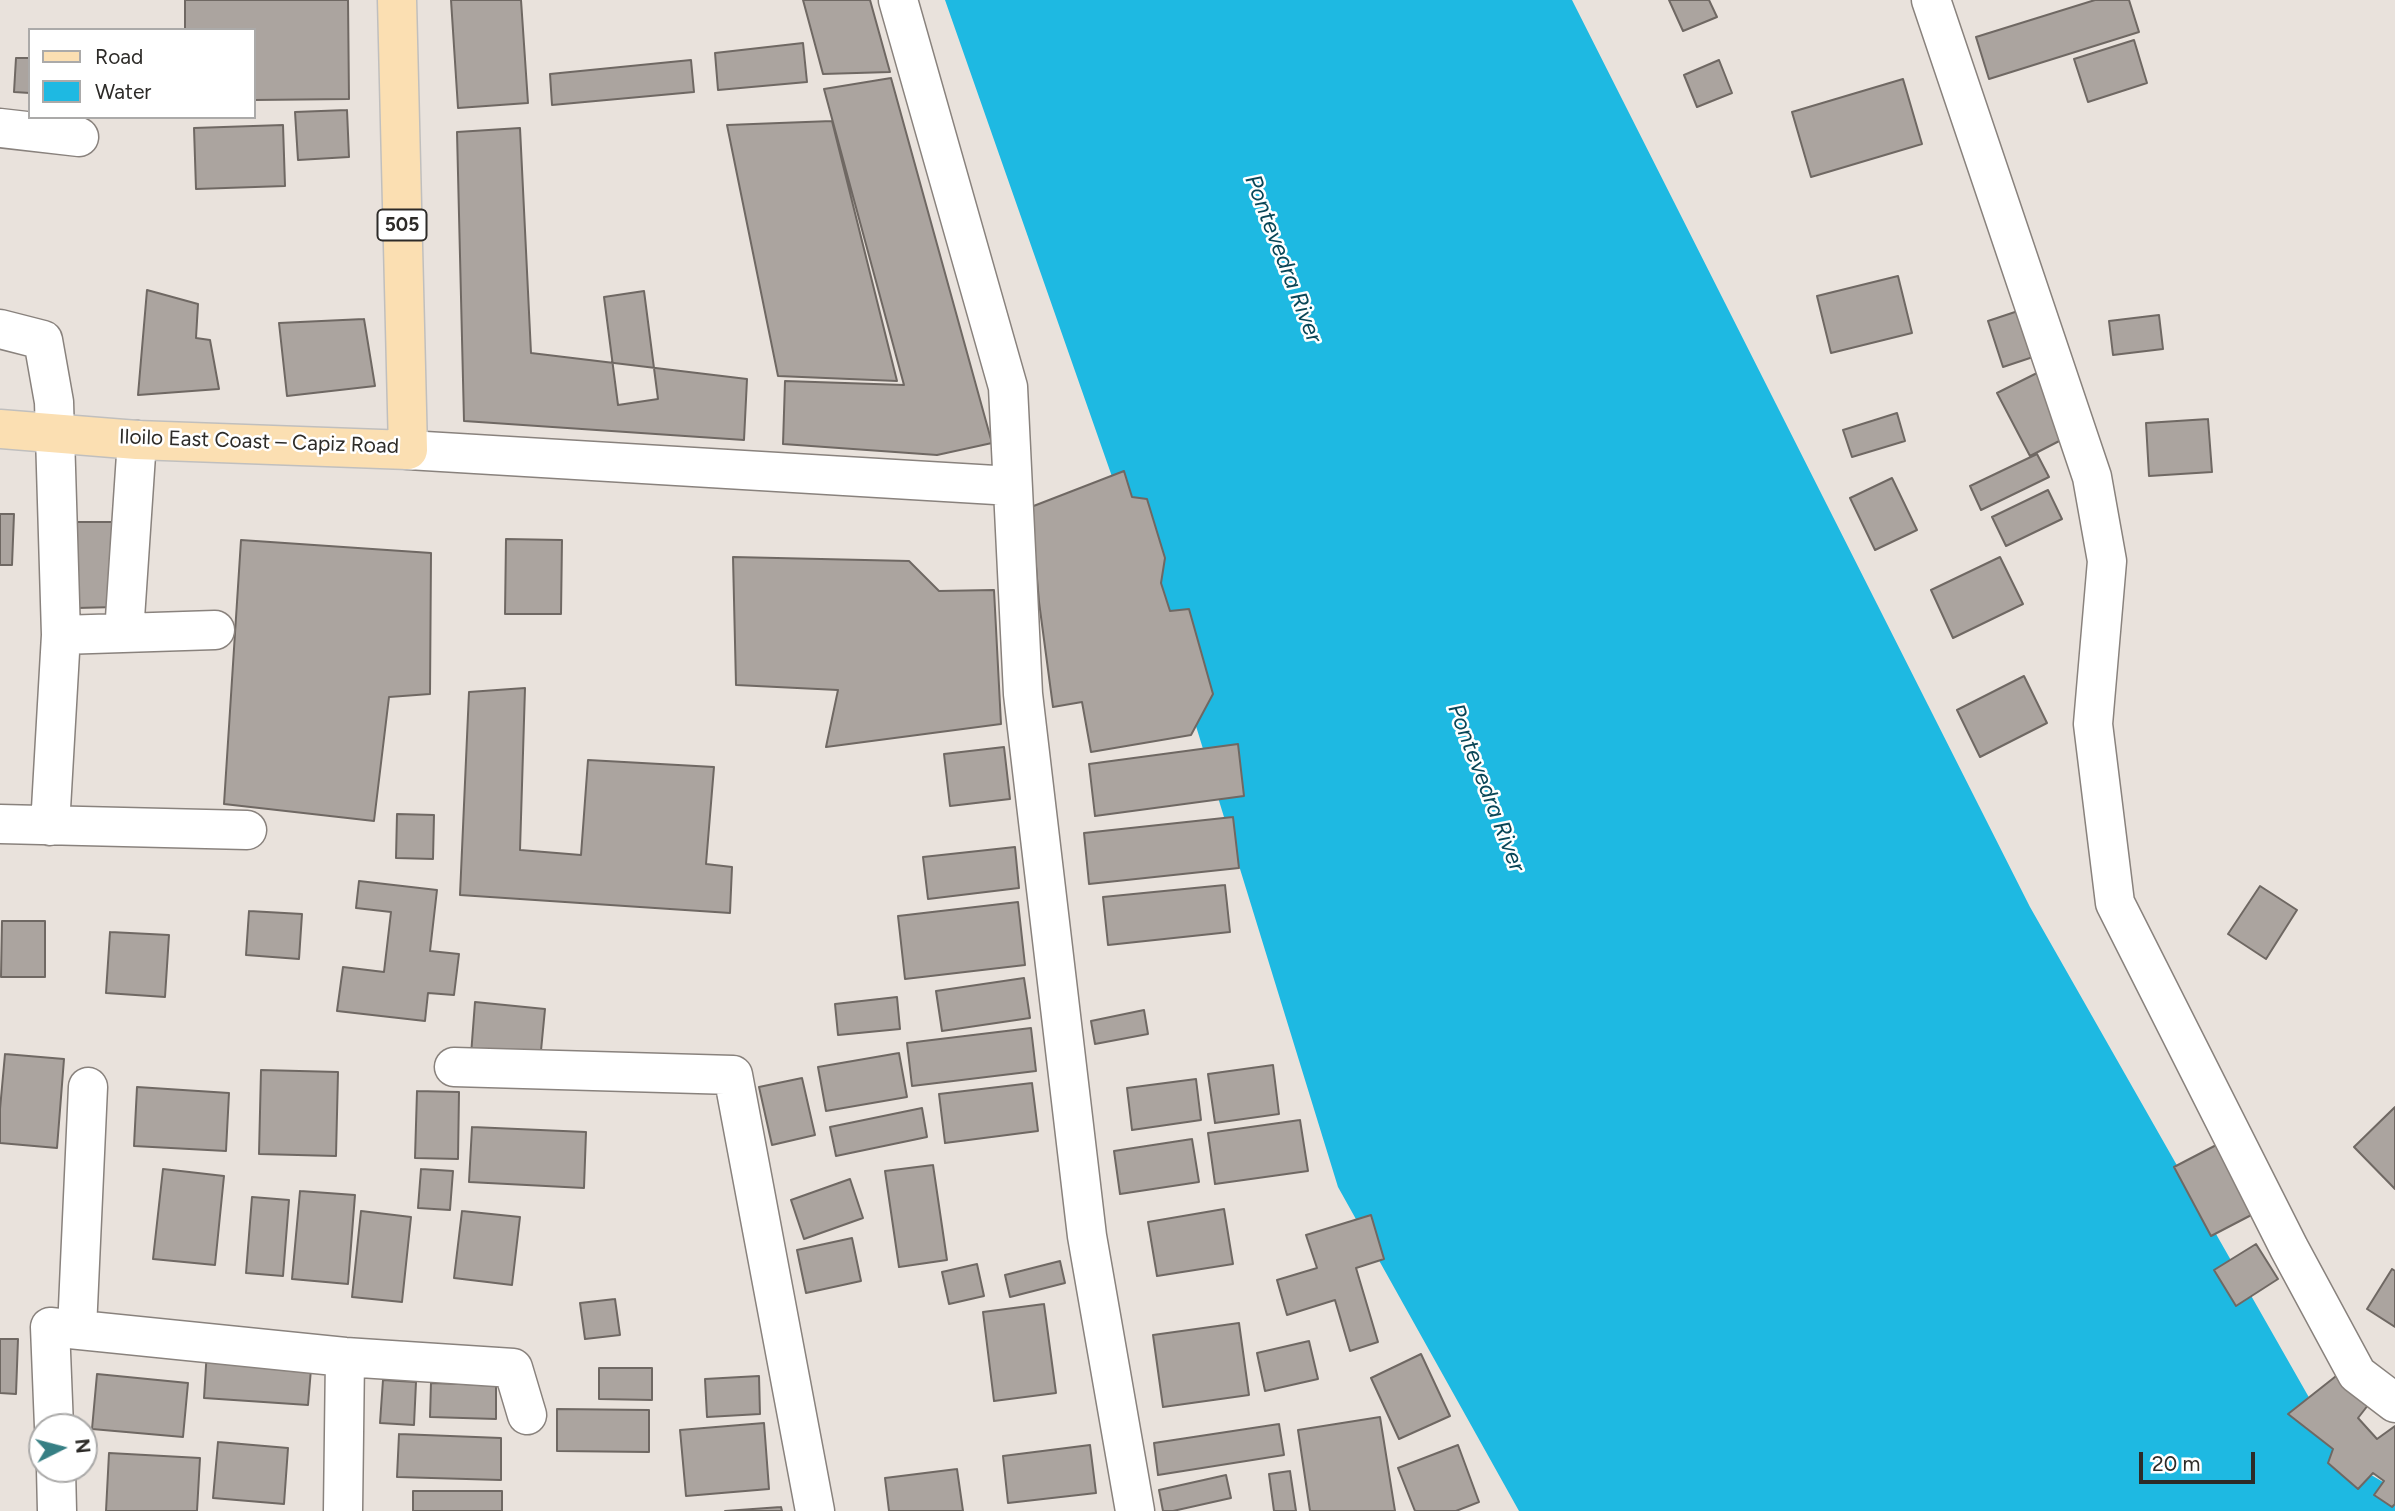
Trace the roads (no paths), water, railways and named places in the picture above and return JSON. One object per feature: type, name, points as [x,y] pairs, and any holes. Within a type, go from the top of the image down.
[{"type":"main road","name":"Iloilo East Coast – Capiz Road","points":[[0,429],[137,440],[408,450],[397,0]]},
{"type":"street","points":[[898,0],[1008,387],[1023,694],[1085,1222],[1135,1511]]},
{"type":"street","points":[[1931,0],[2092,477],[2107,561],[2093,724],[2115,903],[2289,1248],[2357,1374],[2395,1403]]},
{"type":"street","points":[[0,128],[79,137]]},
{"type":"street","points":[[0,329],[43,340],[54,402],[61,635],[50,826]]},
{"type":"street","points":[[124,633],[137,440]]},
{"type":"street","points":[[408,450],[1012,486]]},
{"type":"street","points":[[61,635],[215,630]]},
{"type":"street","points":[[0,824],[247,830]]},
{"type":"street","points":[[454,1066],[733,1075],[816,1511]]},
{"type":"street","points":[[77,1329],[88,1087]]},
{"type":"street","points":[[53,1413],[50,1327],[345,1357],[513,1368],[527,1415]]},
{"type":"street","points":[[343,1511],[345,1357]]},
{"type":"street","points":[[56,1483],[57,1511]]},
{"type":"water","name":"Pontevedra River","points":[[945,0],[1572,0],[2030,907],[2344,1459],[2395,1489],[2395,1511],[1519,1511],[1338,1187],[1171,645]]}]
